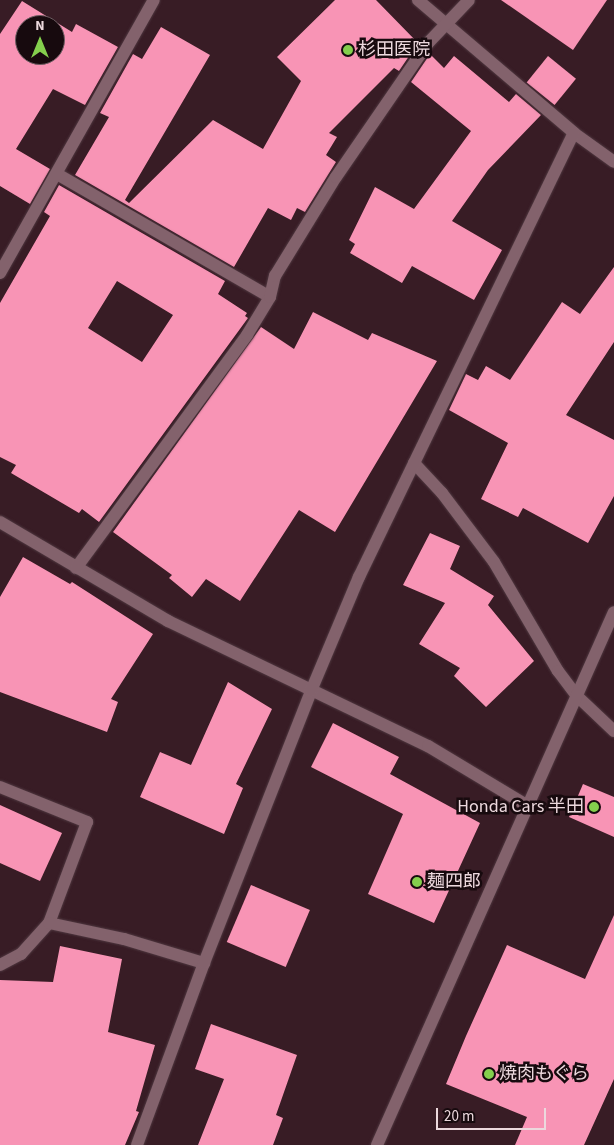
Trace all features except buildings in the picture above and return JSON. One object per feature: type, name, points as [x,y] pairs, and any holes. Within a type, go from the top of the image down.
[{"type":"street","points":[[0,273],[154,0]]},
{"type":"street","points":[[418,0],[445,25],[574,133],[614,162]]},
{"type":"street","points":[[76,568],[248,335],[270,297],[275,276],[336,177],[428,43],[469,0]]},
{"type":"street","points":[[137,1145],[204,963],[311,691],[359,577],[574,133]]},
{"type":"street","points":[[57,174],[270,297]]},
{"type":"street","points":[[414,462],[442,493],[494,562],[550,660],[577,696],[614,731]]},
{"type":"street","points":[[0,522],[168,621],[428,746],[528,806]]},
{"type":"street","points":[[377,1145],[614,612]]},
{"type":"street","points":[[0,787],[87,822],[49,923],[21,954],[0,966]]},
{"type":"street","points":[[49,923],[124,939],[204,963]]},
{"type":"place","name":"杉田医院","points":[[348,50]]},
{"type":"place","name":"Honda Cars 半田","points":[[594,807]]},
{"type":"place","name":"麺四郎","points":[[417,882]]},
{"type":"place","name":"焼肉もぐら","points":[[489,1074]]}]
